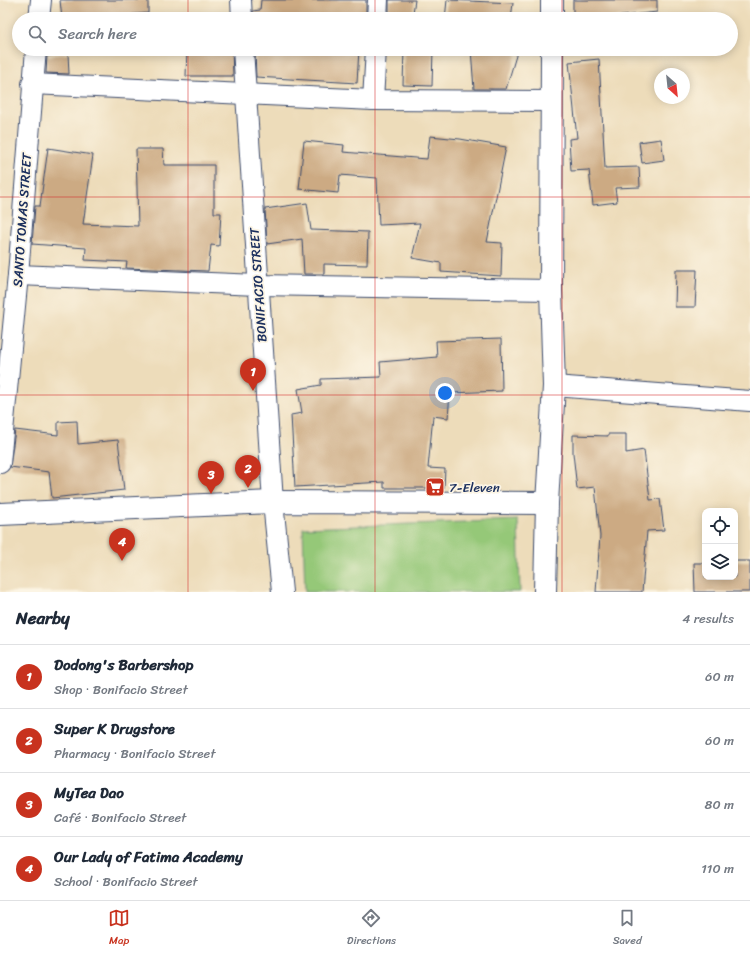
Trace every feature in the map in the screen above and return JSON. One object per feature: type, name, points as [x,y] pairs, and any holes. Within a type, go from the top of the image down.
[{"type":"street","points":[[40,12],[41,0]]},
{"type":"street","points":[[241,0],[242,12]]},
{"type":"street","points":[[377,12],[378,0]]},
{"type":"street","points":[[552,0],[552,12]]},
{"type":"street","name":"SANTO TOMAS STREET","points":[[0,462],[18,275],[35,56]]},
{"type":"street","name":"BONIFACIO STREET","points":[[243,56],[273,502],[282,592]]},
{"type":"street","points":[[373,100],[376,56]]},
{"type":"street","points":[[545,592],[547,503],[554,386],[551,290],[552,56]]},
{"type":"street","points":[[32,84],[373,100],[551,101]]},
{"type":"street","points":[[18,275],[258,285],[551,290]]},
{"type":"street","points":[[554,386],[750,401]]},
{"type":"street","points":[[0,514],[273,502],[547,503]]},
{"type":"green space","points":[[518,520],[520,592],[305,592],[303,528]]},
{"type":"building","points":[[60,0],[148,0],[148,12],[61,12]]},
{"type":"building","points":[[261,0],[366,0],[366,12],[253,12],[260,10]]},
{"type":"building","points":[[389,0],[415,0],[413,12],[389,12]]},
{"type":"building","points":[[447,0],[513,3],[512,12],[446,12]]},
{"type":"building","points":[[573,0],[657,0],[657,12],[573,12]]},
{"type":"building","points":[[47,56],[68,56],[69,74],[46,73]]},
{"type":"building","points":[[187,56],[232,56],[233,76],[186,76]]},
{"type":"building","points":[[255,56],[359,56],[357,83],[256,77]]},
{"type":"building","points":[[404,56],[433,56],[432,86],[403,85]]},
{"type":"building","points":[[472,56],[516,56],[506,89],[474,89]]},
{"type":"building","points":[[599,59],[605,168],[639,167],[640,187],[615,188],[617,202],[593,205],[589,170],[571,171],[569,139],[577,138],[569,62]]},
{"type":"building","points":[[430,136],[460,139],[506,147],[487,242],[502,243],[501,276],[441,272],[441,263],[412,258],[420,223],[379,225],[377,178],[340,175],[338,193],[299,189],[304,141],[344,145],[343,152],[427,159]]},
{"type":"building","points":[[661,139],[664,160],[642,163],[639,142]]},
{"type":"building","points":[[48,148],[93,155],[83,224],[138,226],[136,149],[163,149],[164,165],[214,165],[214,213],[221,213],[219,246],[211,245],[208,271],[126,268],[127,262],[85,260],[86,248],[32,244],[35,206],[40,206]]},
{"type":"building","points":[[307,203],[311,230],[368,232],[367,265],[324,264],[324,274],[304,274],[302,239],[267,244],[265,209]]},
{"type":"building","points":[[676,270],[697,270],[695,307],[675,307]]},
{"type":"building","points":[[501,339],[502,391],[450,393],[448,418],[433,416],[428,468],[445,469],[444,488],[384,488],[384,482],[295,487],[291,415],[302,413],[298,389],[321,385],[321,379],[381,377],[380,362],[437,357],[436,341]]},
{"type":"building","points":[[77,421],[78,444],[118,440],[124,490],[52,498],[49,472],[10,467],[15,430],[58,435],[58,422]]},
{"type":"building","points":[[608,434],[626,434],[626,453],[644,450],[650,500],[660,499],[664,530],[647,531],[642,592],[596,592],[600,536],[595,487],[577,489],[573,453],[573,435],[608,436]]},
{"type":"building","points":[[738,561],[750,561],[750,592],[695,592],[694,563],[702,563],[702,580],[738,580]]},
{"type":"place","name":"Dodong's Barbershop","points":[[253,391]]},
{"type":"place","name":"7-Eleven","points":[[435,487]]},
{"type":"place","name":"Super K Drugstore","points":[[248,488]]},
{"type":"place","name":"MyTea Dao","points":[[211,494]]},
{"type":"place","name":"Our Lady of Fatima Academy","points":[[122,561]]}]
